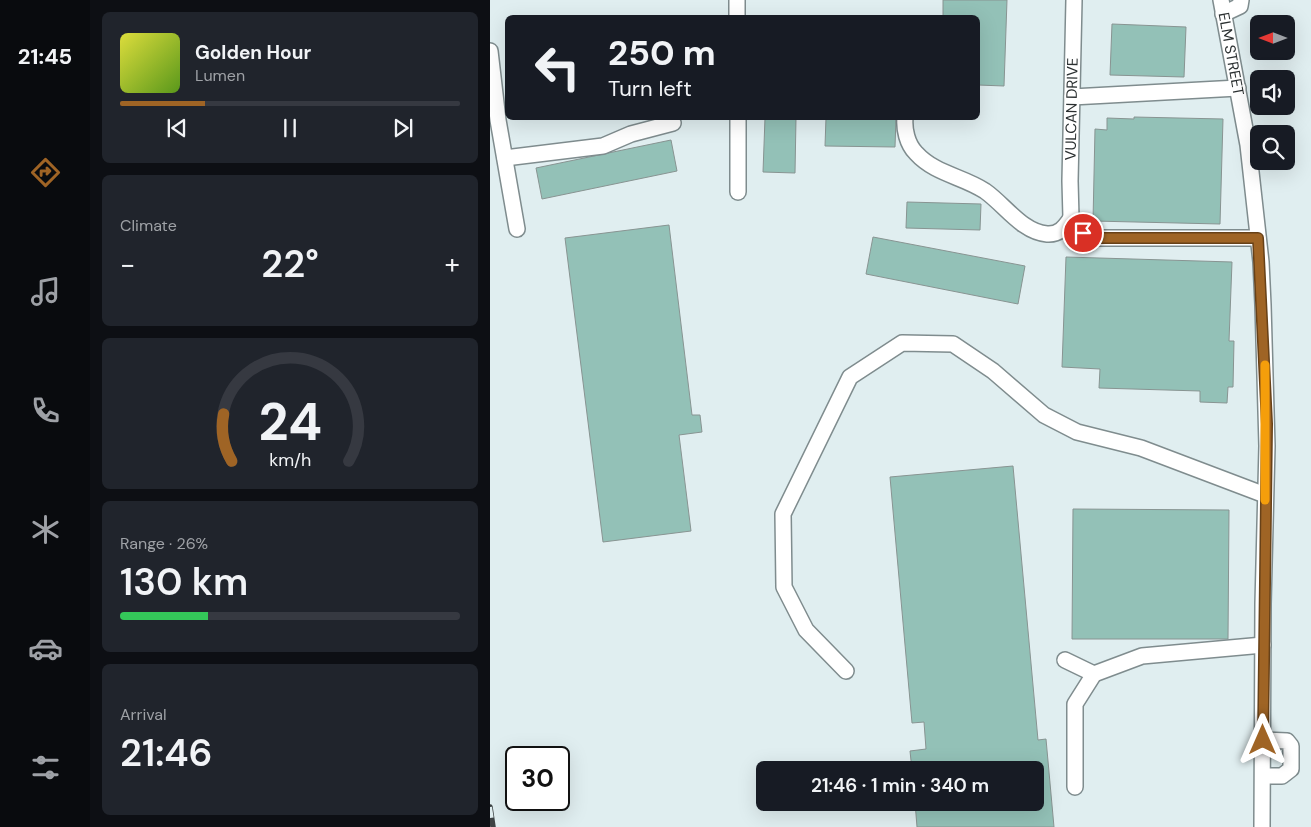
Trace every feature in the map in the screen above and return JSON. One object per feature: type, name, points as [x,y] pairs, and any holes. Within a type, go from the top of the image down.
[{"type":"street","points":[[737,0],[737,15]]},
{"type":"street","name":"VULCAN DRIVE","points":[[1071,218],[1070,181],[1074,0]]},
{"type":"street","points":[[1222,7],[1240,6],[1241,0]]},
{"type":"street","name":"ELM STREET","points":[[1222,7],[1248,145],[1258,238],[1266,367],[1262,827]]},
{"type":"street","points":[[490,51],[498,120],[517,229]]},
{"type":"street","points":[[1072,97],[1238,88]]},
{"type":"street","points":[[738,120],[738,192]]},
{"type":"street","points":[[905,120],[907,139],[914,152],[938,171],[969,182],[984,191],[1026,226],[1039,233],[1050,234],[1059,232],[1071,218],[1083,233],[1100,238],[1258,238]]},
{"type":"street","points":[[505,158],[603,146],[631,134],[673,122]]},
{"type":"street","points":[[846,671],[806,630],[784,587],[783,514],[850,377],[902,343],[953,344],[993,371],[1044,415],[1077,432],[1141,448],[1266,495]]},
{"type":"street","points":[[1075,787],[1075,704],[1094,674],[1142,656],[1263,645]]},
{"type":"street","points":[[1065,660],[1094,674]]},
{"type":"street","points":[[1263,740],[1287,741],[1291,746],[1291,769],[1282,776],[1263,776]]},
{"type":"building","points":[[943,0],[1007,0],[1004,86],[980,85],[980,15],[943,15]]},
{"type":"building","points":[[1112,24],[1186,27],[1184,77],[1110,75]]},
{"type":"building","points":[[1134,117],[1223,119],[1220,224],[1093,221],[1095,129],[1107,130],[1107,118],[1134,119]]},
{"type":"building","points":[[765,120],[796,120],[795,173],[763,172]]},
{"type":"building","points":[[826,120],[896,120],[895,147],[825,146]]},
{"type":"building","points":[[671,140],[677,171],[542,199],[536,168]]},
{"type":"building","points":[[907,202],[981,204],[980,230],[906,228]]},
{"type":"building","points":[[669,225],[692,415],[700,415],[702,432],[679,435],[691,531],[603,542],[565,238]]},
{"type":"building","points":[[873,237],[1025,266],[1018,304],[866,274]]},
{"type":"building","points":[[1066,257],[1232,262],[1229,341],[1234,341],[1233,387],[1228,387],[1227,403],[1200,402],[1200,391],[1099,388],[1100,369],[1062,367]]},
{"type":"building","points":[[1013,466],[1038,740],[1046,739],[1054,827],[917,827],[916,811],[1044,811],[1044,761],[911,761],[910,751],[926,749],[924,722],[912,723],[890,477]]},
{"type":"building","points":[[1073,509],[1229,510],[1228,639],[1072,639]]},
{"type":"railway","points":[[490,807],[493,827]]},
{"type":"slow traffic","points":[[1265,365],[1267,446],[1265,500]]},
{"type":"route","points":[[1083,233],[1100,238],[1258,238],[1264,321],[1267,424],[1263,604],[1263,740]]}]
